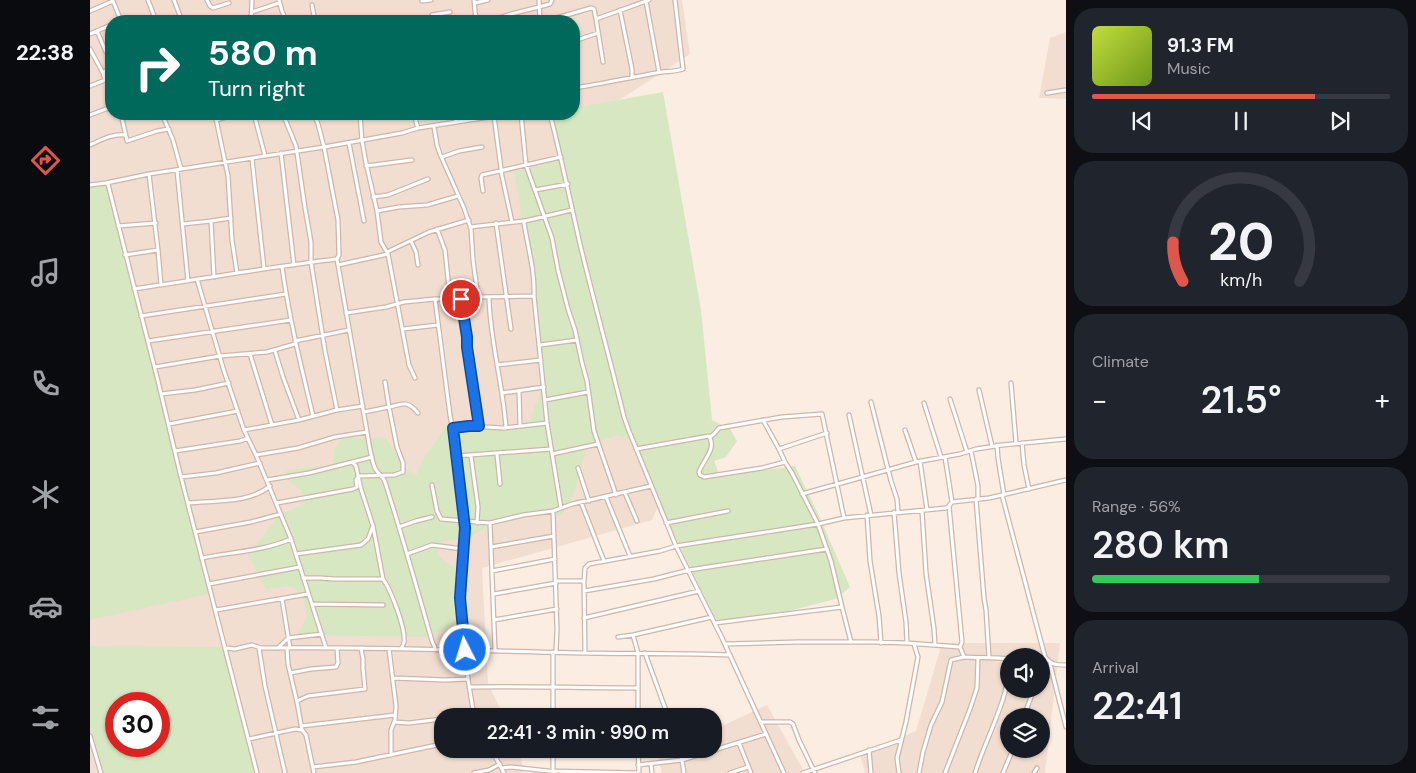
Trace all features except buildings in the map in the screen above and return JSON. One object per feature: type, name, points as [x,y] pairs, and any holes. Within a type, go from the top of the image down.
[{"type":"street","points":[[149,0],[154,15]]},
{"type":"street","points":[[174,0],[180,15]]},
{"type":"street","points":[[207,0],[211,8],[229,3]]},
{"type":"street","points":[[252,0],[252,15]]},
{"type":"street","points":[[422,1],[431,0]]},
{"type":"street","points":[[476,15],[475,2],[488,0]]},
{"type":"street","points":[[538,0],[540,15]]},
{"type":"street","points":[[508,15],[539,8],[550,4],[552,0]]},
{"type":"street","points":[[596,19],[647,0],[660,72]]},
{"type":"street","points":[[580,87],[684,68],[675,0]]},
{"type":"street","points":[[90,10],[113,1],[118,15]]},
{"type":"street","points":[[252,12],[279,2],[284,15]]},
{"type":"street","points":[[312,5],[314,15]]},
{"type":"street","points":[[567,15],[591,8],[594,9],[603,62]]},
{"type":"street","points":[[620,10],[632,77]]},
{"type":"street","points":[[432,15],[450,12]]},
{"type":"street","points":[[90,34],[105,28]]},
{"type":"street","points":[[97,31],[105,50]]},
{"type":"street","points":[[580,39],[598,34]]},
{"type":"street","points":[[90,49],[105,80],[90,86]]},
{"type":"street","points":[[1047,93],[1066,90]]},
{"type":"street","points":[[90,115],[105,109]]},
{"type":"street","points":[[122,120],[126,139],[129,141],[169,129]]},
{"type":"street","points":[[165,120],[175,145],[179,169],[188,281]]},
{"type":"street","points":[[216,120],[228,176],[237,273]]},
{"type":"street","points":[[256,120],[265,156]]},
{"type":"street","points":[[285,120],[297,151],[311,242],[311,262],[337,410]]},
{"type":"street","points":[[316,120],[324,147],[338,220],[339,255],[337,259],[366,432],[376,471],[382,475],[408,554],[432,642],[436,650]]},
{"type":"street","points":[[360,120],[366,166],[377,211],[381,242],[387,253],[409,365],[415,378]]},
{"type":"street","points":[[416,120],[418,128]]},
{"type":"street","points":[[90,185],[179,169],[362,141],[418,128],[434,127],[465,120]]},
{"type":"street","points":[[495,120],[512,222]]},
{"type":"street","points":[[522,120],[526,165],[552,238],[558,270],[578,340],[594,431],[616,495]]},
{"type":"street","points":[[552,120],[624,417],[650,486],[676,546],[725,644],[784,773]]},
{"type":"street","points":[[434,127],[437,145],[469,220],[478,297]]},
{"type":"street","points":[[90,145],[121,134],[126,135]]},
{"type":"street","points":[[349,143],[364,220]]},
{"type":"street","points":[[442,157],[459,151],[482,147]]},
{"type":"street","points":[[281,153],[294,265]]},
{"type":"street","points":[[483,192],[481,176],[561,157]]},
{"type":"street","points":[[252,159],[264,268]]},
{"type":"street","points":[[366,166],[412,160]]},
{"type":"street","points":[[149,174],[162,285]]},
{"type":"street","points":[[374,197],[388,194],[428,179]]},
{"type":"street","points":[[106,183],[108,184],[257,773]]},
{"type":"street","points":[[535,190],[568,184]]},
{"type":"street","points":[[377,211],[427,205],[458,196]]},
{"type":"street","points":[[470,227],[524,221],[572,210]]},
{"type":"street","points":[[183,224],[231,218]]},
{"type":"street","points":[[338,265],[387,253],[437,229],[469,220]]},
{"type":"street","points":[[211,221],[214,277]]},
{"type":"street","points":[[524,221],[534,284],[547,423],[561,508]]},
{"type":"street","points":[[118,226],[156,223]]},
{"type":"street","points":[[496,223],[512,329]]},
{"type":"street","points":[[437,229],[445,250],[450,298]]},
{"type":"street","points":[[411,241],[416,252],[418,264]]},
{"type":"street","points":[[125,255],[158,250]]},
{"type":"street","points":[[134,289],[264,268],[337,259]]},
{"type":"street","points":[[282,267],[295,343],[313,416]]},
{"type":"street","points":[[197,279],[244,430],[270,486],[291,539],[326,648]]},
{"type":"street","points":[[141,316],[286,294]]},
{"type":"street","points":[[346,313],[398,303],[435,299],[534,296]]},
{"type":"street","points":[[489,298],[490,320],[506,428]]},
{"type":"street","points":[[435,299],[464,521],[460,598],[473,708]]},
{"type":"street","points":[[461,299],[479,426]]},
{"type":"street","points":[[148,341],[291,320]]},
{"type":"street","points":[[402,329],[438,325]]},
{"type":"street","points":[[155,368],[220,356],[275,351],[323,335],[349,330]]},
{"type":"street","points":[[540,345],[578,340]]},
{"type":"street","points":[[275,351],[299,420]]},
{"type":"street","points":[[250,354],[272,425]]},
{"type":"street","points":[[497,365],[541,360]]},
{"type":"street","points":[[359,476],[402,473],[404,470],[385,382]]},
{"type":"street","points":[[161,394],[195,390],[228,383]]},
{"type":"street","points":[[1010,383],[1016,443]]},
{"type":"street","points":[[502,393],[544,386]]},
{"type":"street","points":[[519,390],[520,426]]},
{"type":"street","points":[[979,390],[998,458],[1003,495],[1041,648]]},
{"type":"street","points":[[545,400],[588,392]]},
{"type":"street","points":[[950,399],[969,452],[978,486],[977,499],[989,657]]},
{"type":"street","points":[[871,402],[897,499],[899,573],[907,643]]},
{"type":"street","points":[[924,403],[943,457],[952,502]]},
{"type":"street","points":[[364,412],[409,404],[418,413]]},
{"type":"street","points":[[244,430],[363,406]]},
{"type":"street","points":[[169,424],[238,411]]},
{"type":"street","points":[[636,449],[678,440],[710,437],[719,428],[782,417],[822,414],[844,518]]},
{"type":"street","points":[[849,414],[869,515],[870,561],[879,616],[881,643]]},
{"type":"street","points":[[763,420],[818,524],[827,549],[851,642]]},
{"type":"street","points":[[453,428],[469,426],[506,428],[547,423]]},
{"type":"street","points":[[905,430],[918,462],[924,510],[926,573],[935,645]]},
{"type":"street","points":[[256,455],[298,448],[335,437],[366,432]]},
{"type":"street","points":[[779,449],[827,433]]},
{"type":"street","points":[[710,437],[711,449],[699,472],[702,477],[762,468],[785,462]]},
{"type":"street","points":[[175,451],[240,441],[248,438]]},
{"type":"street","points":[[802,494],[918,462],[995,446],[1066,438]]},
{"type":"street","points":[[456,456],[551,452],[598,444]]},
{"type":"street","points":[[1022,444],[1024,465],[1030,489]]},
{"type":"street","points":[[497,454],[500,484]]},
{"type":"street","points":[[471,456],[478,508],[477,523]]},
{"type":"street","points":[[267,480],[353,463],[372,457]]},
{"type":"street","points":[[181,477],[216,473],[260,463]]},
{"type":"street","points":[[353,463],[356,466],[373,526],[383,579],[392,596],[403,630],[404,642],[401,649]]},
{"type":"street","points":[[578,468],[589,501]]},
{"type":"street","points":[[277,504],[356,488],[356,478],[359,476]]},
{"type":"street","points":[[585,653],[584,581],[587,565],[660,551],[676,546],[818,524],[844,518],[946,508],[952,502],[1003,495],[1066,480]]},
{"type":"street","points":[[432,485],[436,511],[439,517],[444,520],[477,523],[490,523],[523,515],[553,511],[581,502],[606,498],[650,486]]},
{"type":"street","points":[[188,503],[250,497],[270,486]]},
{"type":"street","points":[[625,493],[637,521]]},
{"type":"street","points":[[606,498],[630,556]]},
{"type":"street","points":[[581,502],[604,561]]},
{"type":"street","points":[[949,506],[962,642],[960,647],[964,657]]},
{"type":"street","points":[[553,511],[557,609],[553,708]]},
{"type":"street","points":[[666,523],[728,511]]},
{"type":"street","points":[[195,532],[252,522],[281,514]]},
{"type":"street","points":[[399,527],[432,517]]},
{"type":"street","points":[[490,523],[495,650]]},
{"type":"street","points":[[296,554],[361,545],[368,539],[373,526]]},
{"type":"street","points":[[491,547],[554,536]]},
{"type":"street","points":[[202,558],[272,546],[291,539]]},
{"type":"street","points":[[408,554],[432,545],[463,549]]},
{"type":"street","points":[[584,592],[689,570],[827,549]]},
{"type":"street","points":[[492,571],[555,560]]},
{"type":"street","points":[[209,584],[300,567]]},
{"type":"street","points":[[303,578],[383,579]]},
{"type":"street","points":[[494,594],[556,582],[584,581]]},
{"type":"street","points":[[584,618],[699,591]]},
{"type":"street","points":[[216,610],[308,594]]},
{"type":"street","points":[[282,598],[288,638],[290,673],[314,773]]},
{"type":"street","points":[[312,604],[383,605]]},
{"type":"street","points":[[715,623],[842,607]]},
{"type":"street","points":[[494,620],[557,609]]},
{"type":"street","points":[[618,637],[712,617]]},
{"type":"street","points":[[278,648],[288,638],[322,634]]},
{"type":"street","points":[[633,635],[638,653],[638,708]]},
{"type":"street","points":[[428,650],[432,642]]},
{"type":"street","points":[[725,644],[851,642],[907,643],[960,647]]},
{"type":"street","points":[[226,648],[235,649],[250,644],[259,648],[362,648],[730,655]]},
{"type":"street","points":[[899,773],[897,758],[918,657],[914,644]]},
{"type":"street","points":[[259,648],[265,686],[285,773]]},
{"type":"street","points":[[290,673],[336,667],[338,663],[337,648]]},
{"type":"street","points":[[297,700],[308,696],[365,689],[362,648]]},
{"type":"street","points":[[389,649],[396,700],[391,735],[391,755]]},
{"type":"street","points":[[645,653],[665,708]]},
{"type":"street","points":[[919,773],[923,752],[942,702],[951,660],[964,657],[1000,658]]},
{"type":"street","points":[[946,773],[977,688],[978,658]]},
{"type":"street","points":[[1050,663],[1066,665]]},
{"type":"street","points":[[1050,663],[1066,727]]},
{"type":"street","points":[[393,678],[468,679]]},
{"type":"street","points":[[469,687],[637,688]]},
{"type":"street","points":[[975,773],[1003,698]]},
{"type":"street","points":[[249,739],[276,732],[395,715]]},
{"type":"street","points":[[394,722],[409,723],[434,720]]},
{"type":"street","points":[[761,722],[790,722],[793,724],[815,771]]},
{"type":"street","points":[[638,765],[682,760],[766,734]]},
{"type":"street","points":[[90,736],[101,773]]},
{"type":"street","points":[[803,773],[815,771],[869,750],[902,740]]},
{"type":"street","points":[[739,742],[751,773]]},
{"type":"street","points":[[313,767],[356,762],[434,746]]},
{"type":"street","points":[[869,750],[871,773]]},
{"type":"street","points":[[496,758],[504,773]]},
{"type":"street","points":[[553,758],[553,772]]},
{"type":"street","points":[[474,773],[501,766],[553,772],[638,773],[638,758]]},
{"type":"street","points":[[1003,773],[1009,758]]},
{"type":"street","points":[[682,760],[684,773]]},
{"type":"street","points":[[651,764],[652,773]]},
{"type":"street","points":[[730,773],[748,767]]},
{"type":"street","points":[[1034,773],[1037,768]]},
{"type":"shaded area","points":[[90,0],[682,0],[690,54],[581,125],[669,480],[652,520],[482,568],[488,684],[500,708],[434,708],[434,758],[521,758],[524,773],[90,773]]},
{"type":"shaded area","points":[[1066,32],[1066,99],[1039,98],[1050,38]]},
{"type":"shaded area","points":[[942,643],[1060,643],[1050,730],[1050,708],[1000,708],[1000,758],[1047,758],[1045,773],[865,773],[860,754],[916,731]]},
{"type":"shaded area","points":[[767,705],[805,773],[662,773],[658,758],[722,758],[722,726]]},
{"type":"green space","points":[[663,92],[701,310],[712,420],[730,429],[737,441],[726,457],[714,461],[720,476],[795,466],[850,587],[836,599],[769,616],[718,624],[664,514],[637,443],[617,435],[587,446],[572,499],[561,515],[499,517],[471,537],[439,542],[438,556],[467,577],[467,618],[428,637],[297,635],[307,616],[302,592],[289,586],[266,589],[248,555],[278,516],[301,505],[307,499],[296,486],[286,479],[287,470],[333,465],[334,450],[341,439],[366,437],[386,439],[405,468],[416,476],[422,461],[448,423],[526,429],[545,380],[535,289],[514,172],[561,160],[551,120],[580,120],[580,107]]},
{"type":"green space","points":[[109,183],[214,593],[90,620],[90,187]]},
{"type":"green space","points":[[90,646],[226,647],[259,773],[103,773],[90,730]]},
{"type":"route","points":[[461,299],[479,426],[453,428],[465,528],[460,603],[465,650]]}]
